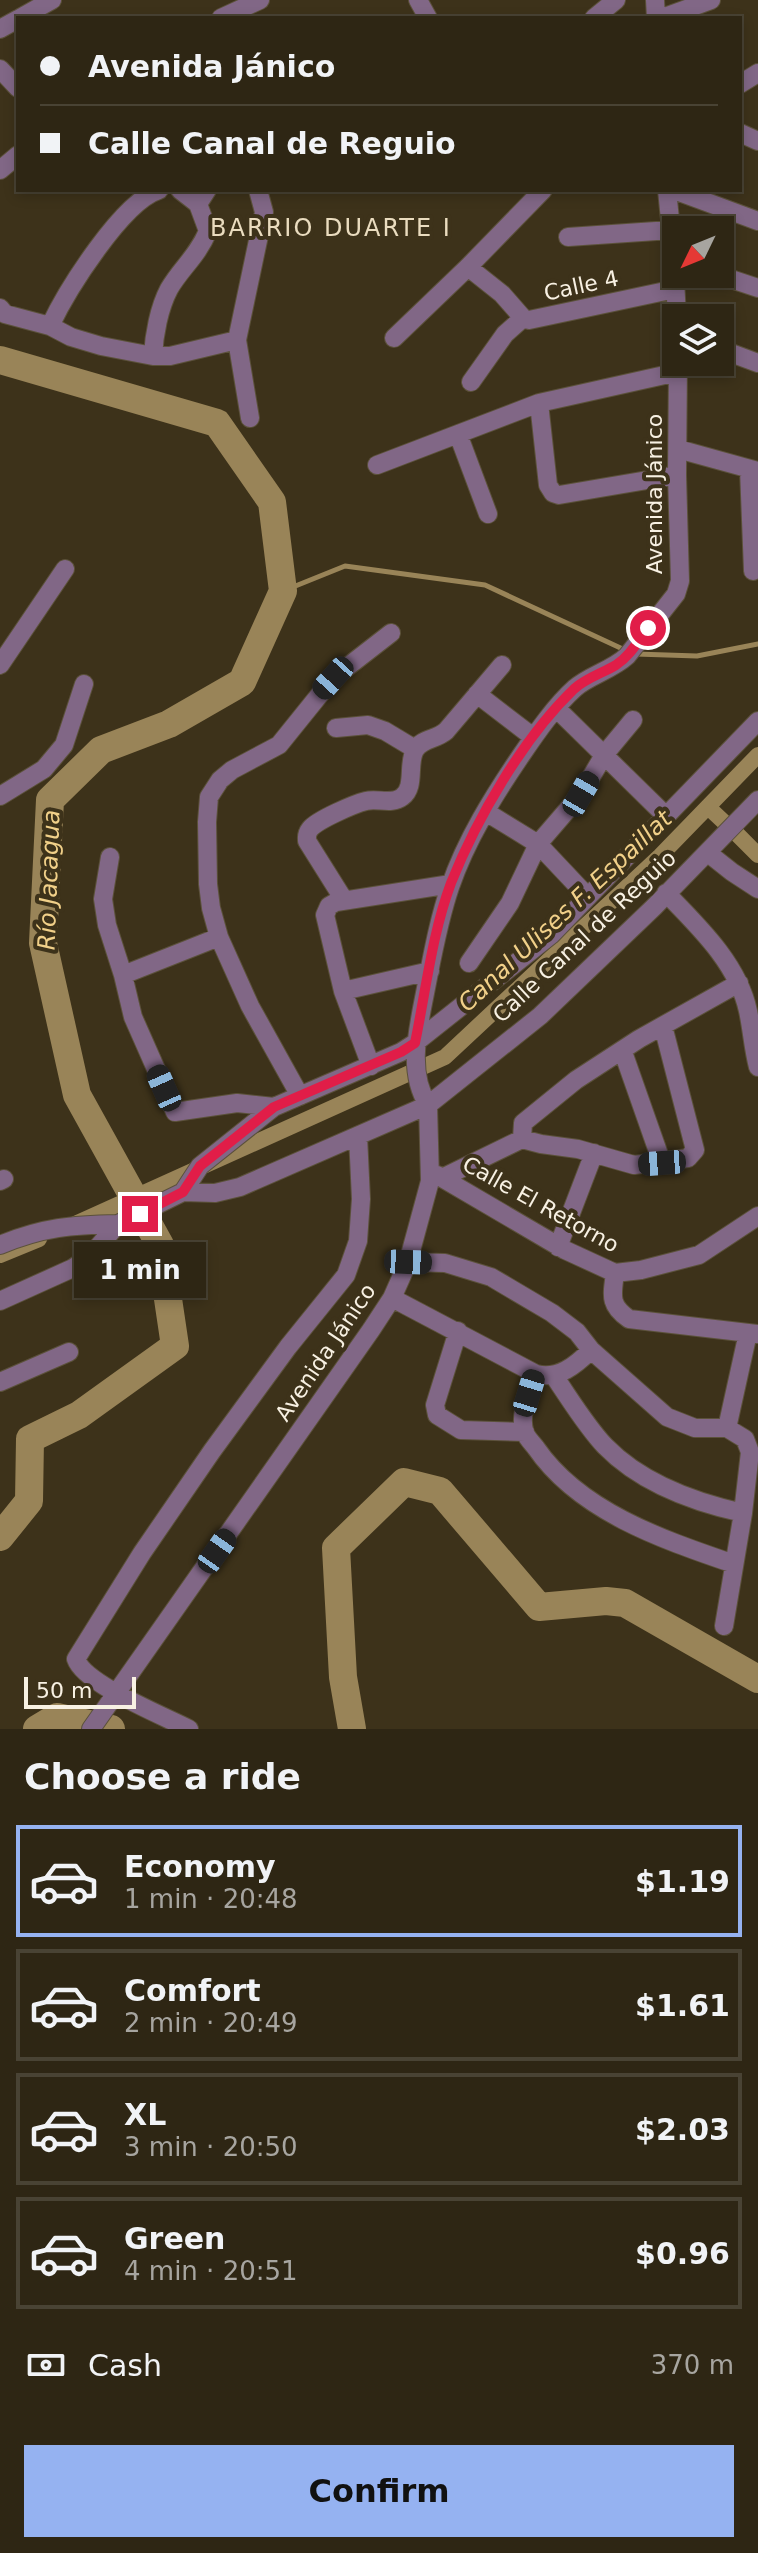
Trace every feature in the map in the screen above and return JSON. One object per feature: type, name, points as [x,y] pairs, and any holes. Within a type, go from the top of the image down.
[{"type":"street","points":[[23,16],[52,0]]},
{"type":"street","points":[[225,16],[260,0]]},
{"type":"street","points":[[596,16],[616,0]]},
{"type":"street","points":[[665,16],[711,0]]},
{"type":"street","points":[[0,69],[16,86]]},
{"type":"street","points":[[0,170],[16,157]]},
{"type":"street","points":[[50,326],[72,286],[126,212],[152,192]]},
{"type":"street","points":[[250,418],[237,340],[264,212],[259,192]]},
{"type":"street","points":[[394,338],[541,192]]},
{"type":"street","points":[[667,192],[670,216]]},
{"type":"street","points":[[679,192],[758,221]]},
{"type":"street","points":[[153,356],[154,335],[169,289],[200,249],[208,231],[202,197]]},
{"type":"street","points":[[568,237],[662,231]]},
{"type":"street","name":"Calle 4","points":[[468,267],[502,294],[523,318],[536,319],[675,289]]},
{"type":"street","points":[[734,280],[758,288]]},
{"type":"street","points":[[675,289],[676,304]]},
{"type":"street","points":[[0,308],[5,314],[50,326],[71,337],[153,356],[170,356],[237,340]]},
{"type":"street","points":[[471,382],[505,334],[523,318]]},
{"type":"street","points":[[734,354],[758,363]]},
{"type":"street","points":[[377,465],[539,403],[662,371]]},
{"type":"street","name":"Avenida Jánico","points":[[91,1729],[392,1298],[408,1262],[437,1175],[415,1048],[439,925],[451,884],[497,790],[533,737],[576,687],[618,664],[631,651],[676,594],[680,581],[678,376]]},
{"type":"street","points":[[539,403],[548,485],[553,493],[559,495],[677,475]]},
{"type":"street","points":[[458,434],[488,514]]},
{"type":"street","points":[[678,449],[753,470],[753,571]]},
{"type":"street","points":[[0,665],[65,569]]},
{"type":"street","points":[[300,1096],[250,1006],[219,937],[208,884],[209,797],[220,780],[232,770],[279,745],[333,678],[391,633]]},
{"type":"street","points":[[344,900],[307,841],[309,830],[368,800],[393,801],[403,797],[409,788],[415,749],[421,742],[446,731],[502,665]]},
{"type":"street","points":[[0,796],[44,769],[64,745],[84,684]]},
{"type":"street","points":[[477,694],[533,737]]},
{"type":"street","points":[[557,709],[666,816]]},
{"type":"street","points":[[469,963],[510,903],[538,844],[581,794],[604,755],[633,720]]},
{"type":"street","name":"Calle Canal de Reguio","points":[[183,1192],[200,1166],[274,1107],[415,1048],[551,935],[758,721]]},
{"type":"street","points":[[336,728],[368,725],[415,749]]},
{"type":"street","name":"Calle Canal de Reguio","points":[[183,1192],[215,1193],[240,1187],[358,1136],[425,1100],[540,1016],[708,853],[758,800]]},
{"type":"street","points":[[486,812],[538,844],[588,897]]},
{"type":"street","points":[[708,853],[758,889]]},
{"type":"street","points":[[110,857],[103,899],[107,925],[133,1017],[175,1112],[237,1103],[274,1107]]},
{"type":"street","points":[[371,1066],[343,991],[325,915],[329,906],[344,900],[451,884]]},
{"type":"street","points":[[666,893],[732,968],[748,1010],[758,1067]]},
{"type":"street","points":[[123,975],[219,937]]},
{"type":"street","points":[[343,991],[430,971]]},
{"type":"street","points":[[522,1139],[523,1123],[576,1080],[739,983]]},
{"type":"street","points":[[437,1175],[522,1139],[594,1153],[634,1165],[688,1158],[695,1150],[663,1026]]},
{"type":"street","points":[[623,1052],[662,1163]]},
{"type":"street","points":[[189,1729],[114,1698],[79,1667],[76,1659],[142,1553],[212,1451],[288,1347],[346,1275],[358,1241],[361,1199],[358,1136]]},
{"type":"street","points":[[558,1247],[594,1153]]},
{"type":"street","name":"Calle El Retorno","points":[[437,1175],[558,1247],[615,1273],[641,1270],[699,1255],[758,1216]]},
{"type":"street","points":[[0,1301],[73,1268],[90,1256],[118,1224],[183,1192]]},
{"type":"street","points":[[0,1245],[68,1225],[118,1224]]},
{"type":"street","points":[[408,1262],[445,1263],[491,1277],[552,1313],[577,1332],[591,1350],[667,1417],[695,1428],[727,1428],[741,1435],[749,1447],[743,1513],[724,1626]]},
{"type":"street","points":[[615,1273],[612,1298],[618,1311],[629,1319],[753,1334],[727,1428]]},
{"type":"street","points":[[392,1298],[545,1375],[603,1444],[625,1464],[652,1481],[690,1498],[743,1513]]},
{"type":"street","points":[[458,1331],[435,1405],[437,1415],[461,1430],[525,1432]]},
{"type":"street","points":[[591,1350],[581,1360],[545,1375],[523,1413],[525,1432],[547,1465],[574,1490],[623,1519],[685,1547],[734,1564]]},
{"type":"street","points":[[0,1382],[69,1352]]},
{"type":"waterway","name":"Río Jacagua","points":[[0,360],[217,423],[272,502],[283,591],[242,682],[169,724],[101,750],[50,800],[43,943],[77,1095],[160,1245],[175,1346],[79,1415],[30,1439],[29,1501],[0,1537]]},
{"type":"waterway","points":[[283,591],[345,566],[485,585],[627,651]]},
{"type":"waterway","points":[[636,654],[697,656],[758,644]]},
{"type":"waterway","name":"Canal Ulises F. Espaillat","points":[[75,1224],[445,1057],[660,856],[758,755]]},
{"type":"waterway","points":[[708,807],[725,823]]},
{"type":"waterway","points":[[736,833],[758,855]]},
{"type":"waterway","name":"Canal Ulises F. Espaillat","points":[[0,1255],[39,1239]]},
{"type":"waterway","name":"Río Jacagua","points":[[352,1729],[343,1677],[336,1548],[404,1482],[440,1491],[539,1607],[606,1601],[625,1603],[758,1679]]},
{"type":"waterway","name":"Río Jacagua","points":[[37,1729],[57,1717],[111,1729]]},
{"type":"district","name":"BARRIO DUARTE I","points":[[331,228]]},
{"type":"route","points":[[140,1214],[183,1192],[200,1166],[274,1107],[401,1052],[415,1043],[439,925],[451,884],[497,790],[533,737],[576,687],[618,664],[648,628]]}]
